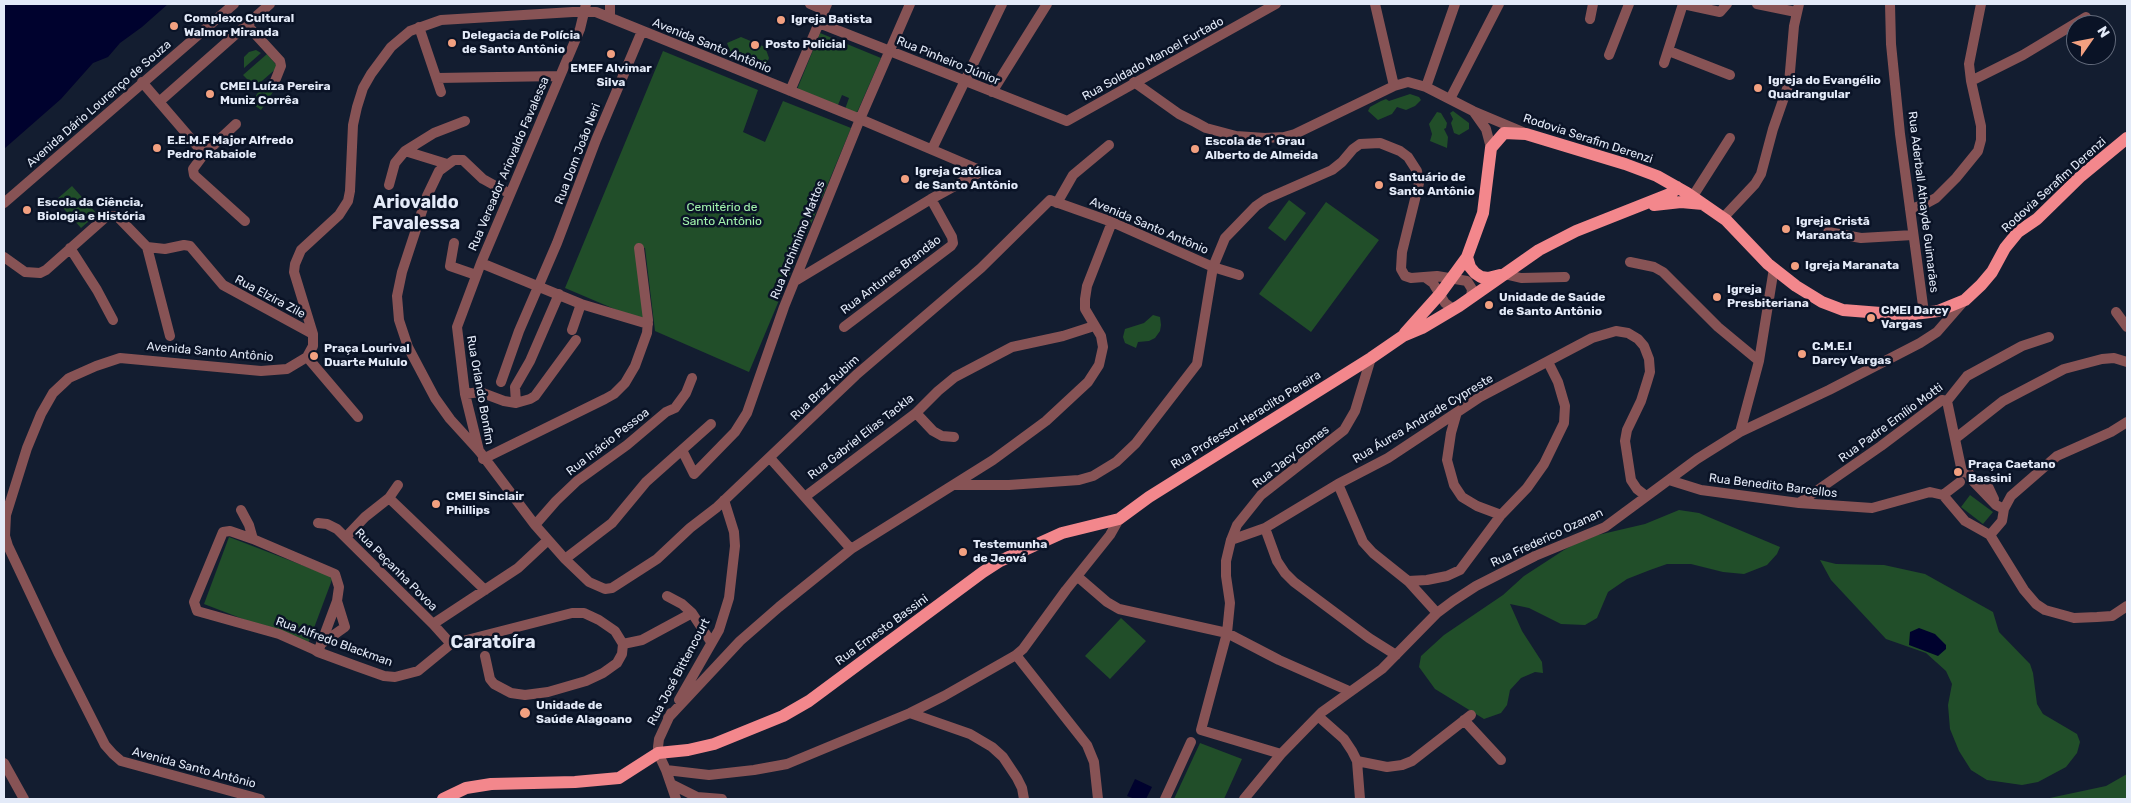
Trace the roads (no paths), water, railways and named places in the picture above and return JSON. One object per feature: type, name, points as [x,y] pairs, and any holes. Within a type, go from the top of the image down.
[{"type":"main road","points":[[1403,336],[1440,294],[1467,257],[1483,213],[1491,148],[1504,133],[1526,134]]},
{"type":"main road","name":"Rodovia Serafim Derenzi","points":[[1526,134],[1626,164],[1657,176],[1677,187],[1723,218],[1774,268],[1822,302],[1843,310],[1906,315],[1938,311],[1965,300],[1986,278],[2005,248],[2018,232],[2048,210],[2081,176],[2127,138]]},
{"type":"main road","points":[[1644,205],[1672,193],[1677,187]]},
{"type":"main road","points":[[1644,205],[1681,202],[1704,204]]},
{"type":"main road","name":"Rua Professor Heraclito Pereira","points":[[1118,519],[1149,497],[1403,336],[1422,328],[1452,310],[1539,250],[1576,230],[1644,205]]},
{"type":"main road","points":[[1467,257],[1470,267],[1481,277],[1504,274]]},
{"type":"main road","name":"Rua Ernesto Bassini","points":[[658,753],[688,750],[714,744],[783,716],[817,695],[1000,561],[1062,533],[1118,519]]},
{"type":"main road","points":[[443,799],[466,788],[491,784],[575,782],[620,778],[658,753]]},
{"type":"street","name":"Avenida Dário Lourenço de Souza","points":[[4,203],[234,4]]},
{"type":"street","points":[[160,102],[270,4]]},
{"type":"street","points":[[610,4],[610,18]]},
{"type":"street","points":[[790,91],[826,7],[810,4]]},
{"type":"street","name":"Rua Archimimo Mattos","points":[[683,452],[694,474],[735,432],[747,413],[770,343],[860,119],[910,4]]},
{"type":"street","points":[[932,149],[1002,4]]},
{"type":"street","points":[[992,92],[1047,4]]},
{"type":"street","name":"Rua Soldado Manoel Furtado","points":[[1067,121],[1276,4]]},
{"type":"street","points":[[1375,4],[1394,86]]},
{"type":"street","points":[[1426,86],[1455,4]]},
{"type":"street","points":[[1450,99],[1499,4]]},
{"type":"street","points":[[1590,19],[1593,4]]},
{"type":"street","points":[[1609,55],[1629,4]]},
{"type":"street","points":[[1664,63],[1683,4],[1720,12],[1727,4]]},
{"type":"street","points":[[1723,218],[1755,184],[1761,174],[1772,130],[1789,83],[1798,8],[1757,4]]},
{"type":"street","name":"Rua Aderball Athayde Guimarães","points":[[1890,4],[1891,44],[1912,235],[1924,313]]},
{"type":"street","points":[[1910,209],[1936,198],[1956,178],[1978,151],[1981,140],[1981,126],[1969,64],[1981,4]]},
{"type":"street","name":"Avenida Santo Antônio","points":[[313,334],[294,272],[297,257],[304,246],[339,215],[348,201],[353,125],[364,88],[371,74],[391,47],[410,31],[433,22],[459,18],[585,8],[860,119],[982,171],[932,199]]},
{"type":"street","name":"Rua Vereador Ariovaldo Favalessa","points":[[457,327],[476,275],[580,29],[585,8]]},
{"type":"street","name":"Rua Pinheiro Júnior","points":[[819,23],[1067,121]]},
{"type":"street","points":[[247,25],[280,61],[281,66],[275,81]]},
{"type":"street","points":[[419,27],[442,92]]},
{"type":"street","points":[[1971,82],[2023,55],[2066,29]]},
{"type":"street","name":"Rua Dom João Neri","points":[[501,382],[518,331],[557,243],[596,140],[642,31]]},
{"type":"street","points":[[1669,51],[1730,75]]},
{"type":"street","points":[[437,78],[560,76]]},
{"type":"street","points":[[142,82],[204,154]]},
{"type":"street","name":"Rodovia Serafim Derenzi","points":[[1134,82],[1179,114],[1206,128],[1236,136],[1284,137],[1306,130],[1394,86],[1408,82],[1426,86],[1474,111],[1526,134]]},
{"type":"street","points":[[1474,111],[1486,129],[1491,148]]},
{"type":"street","points":[[389,185],[395,163],[406,150],[434,133],[464,121]]},
{"type":"street","points":[[236,124],[204,154],[193,169],[193,173],[245,221]]},
{"type":"street","points":[[1692,196],[1730,138]]},
{"type":"street","points":[[954,485],[1009,485],[1079,480],[1093,476],[1116,462],[1136,443],[1194,369],[1199,357],[1213,267],[1225,238],[1256,206],[1276,193],[1332,170],[1360,144],[1380,143],[1400,150],[1408,157],[1417,171],[1419,183],[1404,239],[1401,269],[1405,276],[1411,278],[1438,276],[1467,281],[1470,284],[1471,297]]},
{"type":"street","name":"Rua Braz Rubim","points":[[612,588],[657,558],[724,500],[856,375],[981,268],[1054,202],[1073,174],[1109,145]]},
{"type":"street","points":[[406,150],[429,160],[447,164],[454,160],[463,160],[483,179],[510,194]]},
{"type":"street","name":"Rua Orlando Bonfim","points":[[447,164],[435,178],[418,222],[399,286],[397,310],[408,347],[435,398],[450,419],[548,540],[565,559],[596,586],[605,589],[612,588]]},
{"type":"street","points":[[795,281],[932,199]]},
{"type":"street","name":"Rua Antunes Brandão","points":[[844,326],[936,258],[953,243],[952,237],[932,199]]},
{"type":"street","name":"Avenida Santo Antônio","points":[[1054,202],[1112,222],[1213,267],[1239,275]]},
{"type":"street","points":[[4,257],[25,272],[40,273],[46,270],[107,216],[112,215],[121,219],[133,234],[148,247],[170,336]]},
{"type":"street","points":[[668,718],[740,641],[851,549],[993,460],[1046,421],[1088,382],[1099,365],[1103,347],[1101,336],[1085,309],[1085,299],[1087,286],[1112,222]]},
{"type":"street","points":[[1828,232],[1861,238],[1889,238],[1912,235]]},
{"type":"street","points":[[454,243],[450,266],[476,275]]},
{"type":"street","name":"Rua Elzira Zile","points":[[148,247],[165,249],[184,245],[190,246],[223,285],[313,334]]},
{"type":"street","points":[[70,248],[97,290],[113,320]]},
{"type":"street","points":[[481,456],[614,394],[625,383],[635,366],[647,333],[648,324],[639,248]]},
{"type":"street","points":[[1630,262],[1654,267],[1662,272],[1718,327],[1759,361]]},
{"type":"street","points":[[481,263],[581,304],[648,324]]},
{"type":"street","points":[[1740,432],[1759,361],[1774,268]]},
{"type":"street","points":[[1504,274],[1521,278],[1565,277]]},
{"type":"street","points":[[1426,278],[1433,283],[1452,310]]},
{"type":"street","points":[[516,403],[515,387],[530,361],[558,294]]},
{"type":"street","name":"Rua Frederico Ozanan","points":[[1244,799],[1281,754],[1318,716],[1349,691],[1382,669],[1437,613],[1476,586],[1535,556],[1594,532],[1697,459],[1740,432],[1829,390],[1920,343],[1937,332],[1965,300]]},
{"type":"street","points":[[572,330],[581,304]]},
{"type":"street","points":[[2116,312],[2127,327]]},
{"type":"street","name":"Rua Gabriel Elias Tackla","points":[[806,496],[916,413],[955,377],[1024,343],[1063,336],[1094,326]]},
{"type":"street","name":"Rua Orlando Bonfim","points":[[457,327],[465,394],[481,456]]},
{"type":"street","name":"Rua Áurea Andrade Cypreste","points":[[1231,540],[1265,528],[1338,484],[1388,458],[1480,397],[1592,338],[1616,331],[1628,333],[1638,339],[1648,353],[1650,372],[1641,401],[1627,430],[1625,441],[1631,480],[1637,489],[1646,496]]},
{"type":"street","points":[[313,334],[313,346],[307,357],[358,417]]},
{"type":"street","name":"Rua Padre Emílio Motti","points":[[1799,503],[1881,446],[1942,400],[1947,401],[1966,376],[2022,346],[2048,337]]},
{"type":"street","points":[[465,394],[480,392],[504,401],[516,403],[525,401],[535,396],[576,340]]},
{"type":"street","name":"Avenida Santo Antônio","points":[[260,799],[121,761],[113,754],[105,745],[55,647],[8,546],[4,526],[17,476],[41,414],[52,393],[69,378],[120,358],[261,371],[287,369],[307,357]]},
{"type":"street","name":"Rua Jacy Gomes","points":[[1281,754],[1201,730],[1227,633],[1230,603],[1226,561],[1236,525],[1261,495],[1344,430],[1355,411],[1371,358]]},
{"type":"street","points":[[1956,438],[2003,402],[2064,369],[2114,358],[2127,362]]},
{"type":"street","points":[[1408,580],[1427,580],[1447,576],[1460,570],[1501,515],[1527,488],[1544,464],[1564,423],[1564,396],[1548,362]]},
{"type":"street","name":"Rua Inácio Pessoa","points":[[536,525],[556,501],[577,481],[627,445],[666,412],[675,408],[686,393],[692,378]]},
{"type":"street","points":[[1947,401],[1956,438],[1970,476],[2000,507],[2002,521],[1990,535]]},
{"type":"street","points":[[1457,412],[1451,433],[1448,460],[1454,485],[1462,497],[1477,506],[1501,515]]},
{"type":"street","points":[[916,413],[933,431],[942,436],[954,437]]},
{"type":"street","points":[[2000,507],[2057,456],[2111,432],[2127,422]]},
{"type":"street","points":[[565,559],[612,523],[646,482],[683,452],[711,424]]},
{"type":"street","points":[[770,458],[806,496],[851,549]]},
{"type":"street","points":[[1970,476],[1958,476],[1960,482],[1943,495],[1965,521],[1990,535],[2024,590],[2036,604],[2045,610],[2074,618],[2112,616],[2127,606]]},
{"type":"street","name":"Rua Benedito Barcellos","points":[[1668,480],[1701,490],[1799,503],[1872,508],[1930,492],[1943,495]]},
{"type":"street","points":[[1338,484],[1363,542],[1373,553],[1408,580],[1437,613]]},
{"type":"street","points":[[346,537],[365,517],[389,498],[398,485]]},
{"type":"street","points":[[389,498],[485,590]]},
{"type":"street","name":"Rua José Bittencourt","points":[[658,753],[659,739],[668,718],[719,630],[729,598],[735,560],[734,532],[724,500]]},
{"type":"street","points":[[242,510],[253,539],[335,574],[339,586],[337,601],[320,648]]},
{"type":"street","name":"Rua Professor Heraclito Pereira","points":[[666,770],[709,776],[787,764],[910,714],[1016,655],[1034,635],[1066,590],[1110,535],[1118,519]]},
{"type":"street","name":"Rua Peçanha Povoa","points":[[318,523],[333,526],[346,537],[451,644]]},
{"type":"street","points":[[1265,528],[1277,561],[1294,582],[1369,638],[1396,655]]},
{"type":"street","name":"Rua Alfredo Blackman","points":[[253,539],[230,531],[221,534],[194,602],[195,608],[199,613],[279,634],[320,648],[384,676],[395,677],[418,671],[451,644]]},
{"type":"street","points":[[433,624],[518,568],[548,540]]},
{"type":"street","points":[[1078,577],[1107,602],[1120,609],[1227,633],[1279,660],[1349,691]]},
{"type":"street","points":[[668,596],[682,604],[692,613],[711,642]]},
{"type":"street","name":"Rua Alfredo Blackman","points":[[320,648],[344,627],[337,601]]},
{"type":"street","points":[[451,644],[578,612],[599,620],[615,631],[623,644],[622,654],[616,663],[603,673],[586,681],[548,692],[525,695],[511,693],[494,684],[490,679],[485,656]]},
{"type":"street","points":[[623,644],[647,638],[692,613]]},
{"type":"street","points":[[1016,655],[1088,745],[1094,762],[1098,799]]},
{"type":"street","points":[[910,714],[970,734],[992,747],[1003,757],[1017,778],[1022,788],[1024,799]]},
{"type":"street","points":[[1318,716],[1344,739],[1357,761],[1360,799]]},
{"type":"street","points":[[1357,761],[1387,767],[1402,765],[1412,761],[1468,717],[1501,760]]},
{"type":"street","points":[[1165,799],[1191,742]]},
{"type":"street","points":[[658,753],[676,799]]},
{"type":"street","points":[[4,763],[24,799]]},
{"type":"street","points":[[671,784],[697,797],[722,799]]},
{"type":"water","points":[[4,4],[168,4],[120,43],[108,57],[93,63],[61,99],[4,149]]},
{"type":"water","points":[[1919,628],[1935,634],[1946,645],[1946,649],[1938,656],[1909,645],[1910,632]]},
{"type":"water","points":[[1135,779],[1152,787],[1146,799],[1135,799],[1127,796]]},
{"type":"place","name":"Igreja Batista","points":[[781,20]]},
{"type":"place","name":"Complexo Cultural Walmor Miranda","points":[[174,26]]},
{"type":"place","name":"Delegacia de Polícia de Santo Antônio","points":[[452,43]]},
{"type":"place","name":"Posto Policial","points":[[755,45]]},
{"type":"place","name":"EMEF Alvimar Silva","points":[[611,54]]},
{"type":"place","name":"Igreja do Evangélio Quadrangular","points":[[1758,88]]},
{"type":"place","name":"CMEI Luíza Pereira Muniz Corrêa","points":[[210,94]]},
{"type":"place","name":"E.E.M.F Major Alfredo Pedro Rabaiole","points":[[157,148]]},
{"type":"place","name":"Escola de 1˚ Grau Alberto de Almeida","points":[[1195,149]]},
{"type":"place","name":"Igreja Católica de Santo Antônio","points":[[905,179]]},
{"type":"place","name":"Santuário de Santo Antônio","points":[[1379,185]]},
{"type":"place","name":"Escola da Ciência, Biologia e História","points":[[27,210]]},
{"type":"place","name":"Igreja Cristã Maranata","points":[[1786,229]]},
{"type":"place","name":"Igreja Maranata","points":[[1795,266]]},
{"type":"place","name":"Igreja Presbiteriana","points":[[1717,297]]},
{"type":"place","name":"Unidade de Saúde de Santo Antônio","points":[[1489,305]]},
{"type":"place","name":"CMEI Darcy Vargas","points":[[1871,318]]},
{"type":"place","name":"C.M.E.I Darcy Vargas","points":[[1802,354]]},
{"type":"place","name":"Praça Lourival Duarte Mululo","points":[[314,356]]},
{"type":"place","name":"Praça Caetano Bassini","points":[[1958,472]]},
{"type":"place","name":"CMEI Sinclair Phillips","points":[[436,504]]},
{"type":"place","name":"Testemunha de Jeová","points":[[963,552]]},
{"type":"place","name":"Unidade de Saúde Alagoano","points":[[525,713]]},
{"type":"district","name":"Ariovaldo Favalessa","points":[[416,213]]},
{"type":"district","name":"Caratoíra","points":[[493,643]]},
{"type":"park label","name":"Cemitério de Santo Antônio","points":[[722,215]]}]
